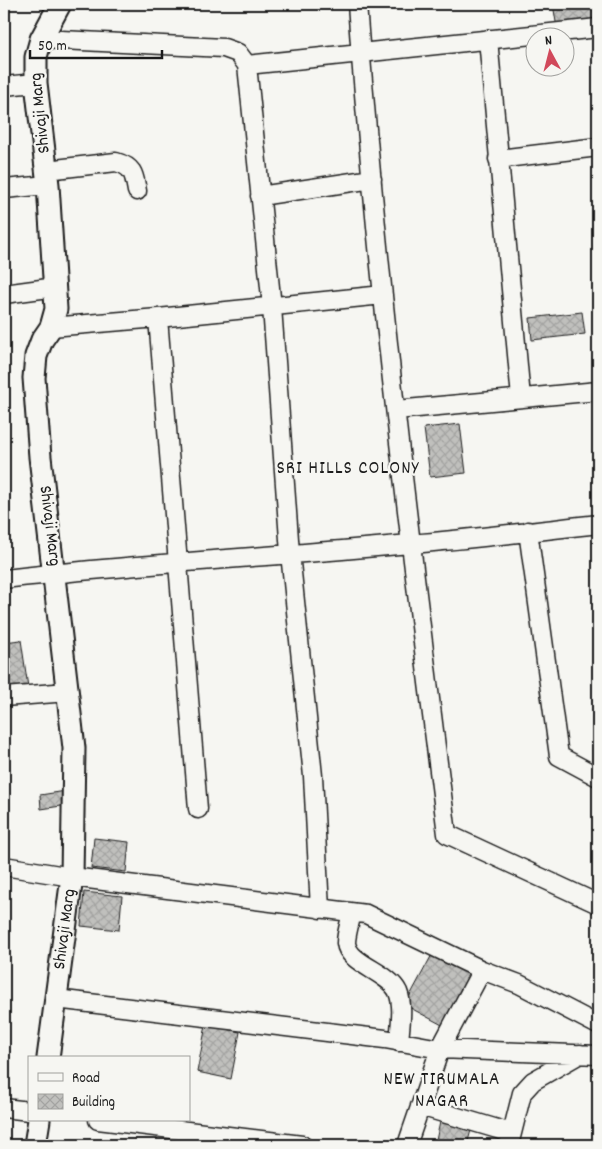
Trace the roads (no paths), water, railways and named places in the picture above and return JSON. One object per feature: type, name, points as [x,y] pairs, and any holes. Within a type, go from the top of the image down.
[{"type":"street","name":"Shivaji Marg","points":[[48,1056],[72,877],[74,748],[40,457],[34,378],[36,356],[42,340],[51,327],[56,309],[48,177],[36,83],[36,57],[41,39],[60,4]]},
{"type":"street","points":[[357,4],[383,295],[410,544],[447,834],[598,904]]},
{"type":"street","points":[[246,65],[598,28]]},
{"type":"street","points":[[41,39],[224,48],[238,53],[246,65],[272,307],[290,553],[313,776],[320,909]]},
{"type":"street","points":[[488,39],[521,398]]},
{"type":"street","points":[[4,86],[36,83]]},
{"type":"street","points":[[498,159],[598,147]]},
{"type":"street","points":[[4,189],[116,162],[125,165],[133,172],[137,191]]},
{"type":"street","points":[[260,196],[372,179]]},
{"type":"street","points":[[4,294],[56,287]]},
{"type":"street","points":[[51,327],[383,295]]},
{"type":"street","points":[[158,318],[198,809]]},
{"type":"street","points":[[396,410],[598,391]]},
{"type":"street","points":[[4,579],[55,573],[410,544],[598,524]]},
{"type":"street","points":[[528,531],[559,756],[598,778]]},
{"type":"street","points":[[4,697],[68,692]]},
{"type":"street","points":[[4,866],[72,877],[366,914],[482,970],[518,984],[598,1025]]},
{"type":"street","points":[[352,913],[346,942],[348,949],[358,961],[393,983],[398,992],[401,1006],[399,1042]]},
{"type":"street","points":[[407,1145],[440,1049],[482,970]]},
{"type":"street","points":[[56,999],[399,1042],[440,1049],[598,1055]]},
{"type":"street","points":[[420,1106],[510,1139],[522,1093],[534,1081],[580,1054]]},
{"type":"street","points":[[4,1108],[28,1111]]},
{"type":"street","points":[[35,1145],[39,1122]]},
{"type":"street","points":[[114,1122],[302,1145]]},
{"type":"district","name":"SRI HILLS COLONY","points":[[348,469]]},
{"type":"district","name":"NEW TIRUMALA NAGAR","points":[[442,1091]]}]
